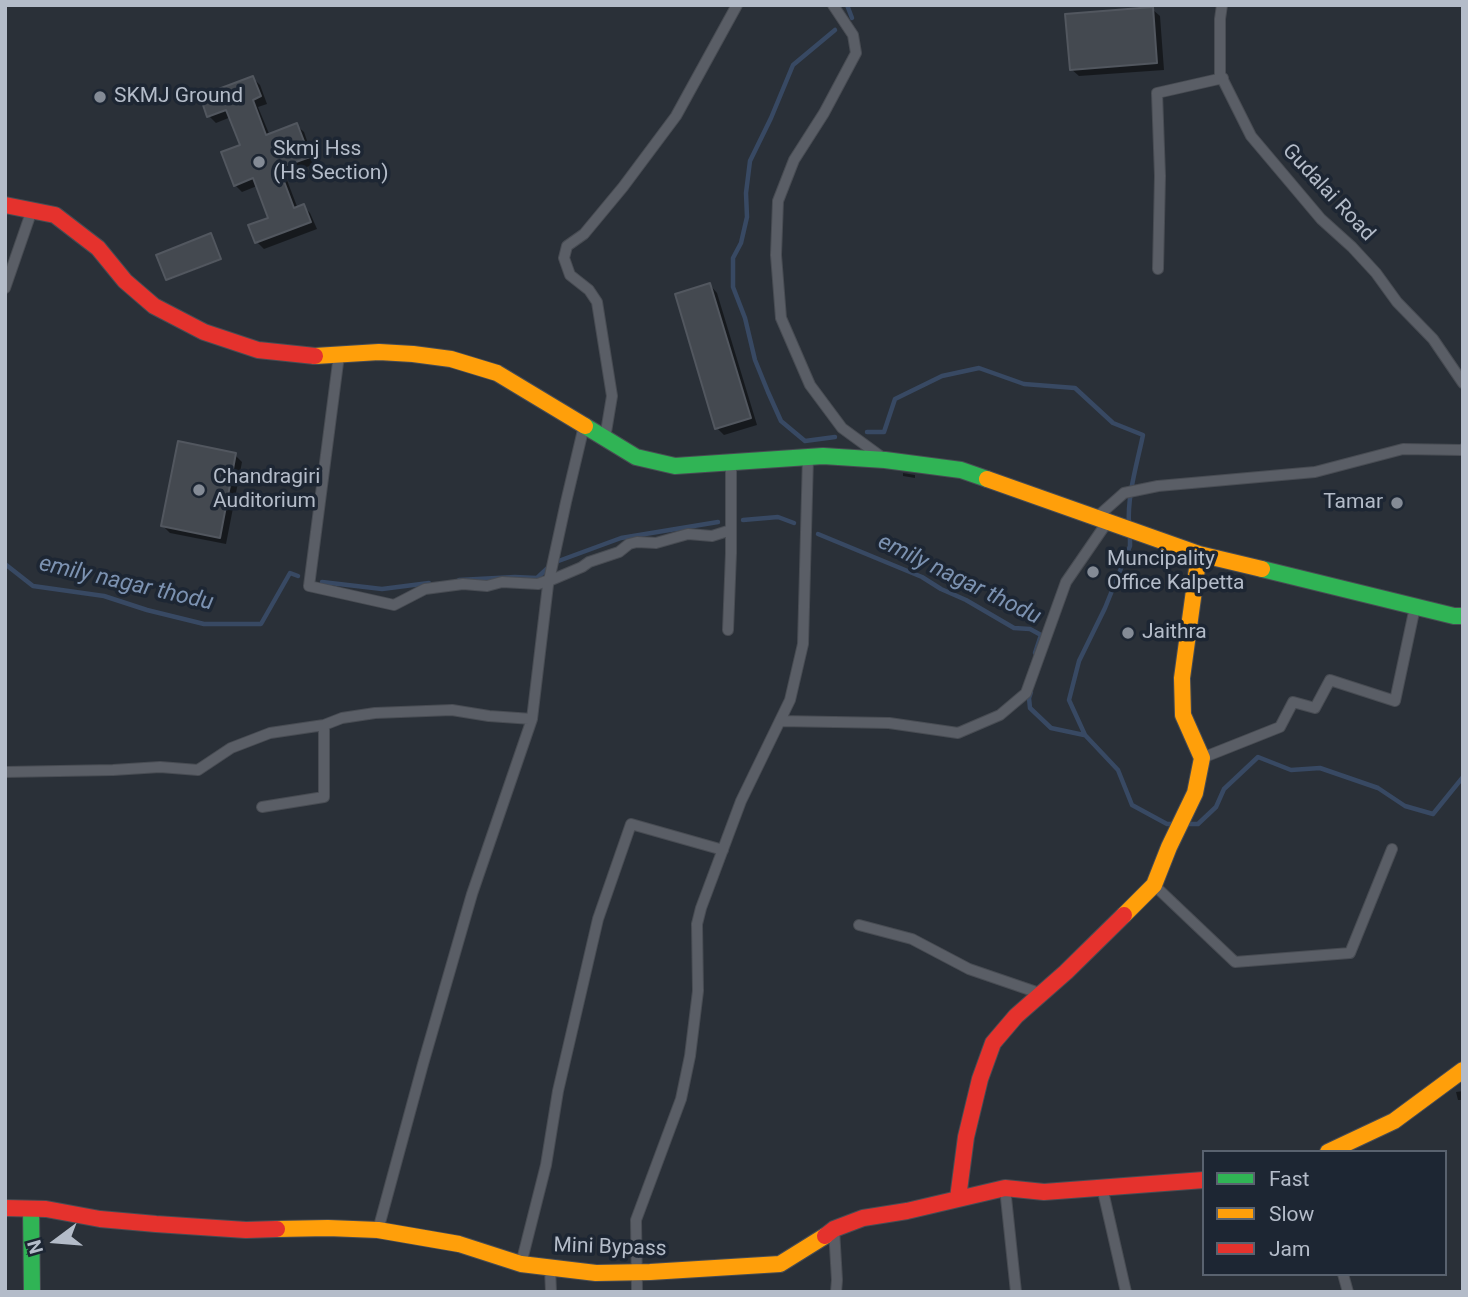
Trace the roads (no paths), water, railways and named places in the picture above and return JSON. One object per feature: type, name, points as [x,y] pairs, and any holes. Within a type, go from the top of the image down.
[{"type":"main road","points":[[5,205],[55,215],[98,248],[125,281],[154,306],[204,332],[258,350],[316,356],[379,352],[451,359],[497,373],[636,457],[675,466],[823,456],[885,460],[961,470],[1199,554],[1415,607],[1463,616]]},
{"type":"main road","points":[[958,1198],[966,1137],[980,1079],[993,1043],[1016,1016],[1120,921],[1154,885],[1195,793],[1202,758],[1183,715],[1182,678],[1189,611],[1199,554]]},
{"type":"main road","points":[[1332,1150],[1394,1121],[1463,1070]]},
{"type":"main road","name":"Mini Bypass","points":[[5,1208],[47,1209],[100,1219],[246,1230],[378,1230],[459,1244],[521,1264],[596,1273],[780,1264],[834,1229],[863,1218],[907,1211],[1005,1188],[1044,1192],[1202,1180]]},
{"type":"main road","points":[[31,1209],[32,1292]]},
{"type":"street","points":[[605,438],[612,396],[597,302],[589,290],[570,275],[564,258],[567,246],[584,234],[676,116],[737,5]]},
{"type":"street","points":[[833,5],[853,35],[856,53],[824,113],[794,160],[778,201],[776,255],[782,318],[810,385],[842,428],[885,460]]},
{"type":"street","name":"Gudalai Road","points":[[1222,5],[1220,74],[1251,136],[1321,219],[1352,247],[1376,273],[1397,302],[1433,339],[1463,383]]},
{"type":"street","points":[[1158,269],[1160,176],[1157,93],[1223,78]]},
{"type":"street","points":[[5,288],[32,210]]},
{"type":"street","points":[[339,355],[309,586],[394,605],[425,589],[463,584],[487,586],[502,582],[538,584],[619,552],[629,544],[656,543],[688,534],[712,536],[731,530]]},
{"type":"street","points":[[378,1230],[472,894],[532,719],[549,580],[584,426]]},
{"type":"street","points":[[780,721],[889,723],[958,733],[1000,716],[1026,693],[1066,582],[1124,493],[1158,486],[1315,472],[1403,449],[1463,449]]},
{"type":"street","points":[[637,1292],[636,1220],[681,1099],[690,1056],[698,992],[698,924],[701,908],[741,801],[790,700],[803,644],[808,457]]},
{"type":"street","points":[[728,630],[731,463]]},
{"type":"street","points":[[1202,758],[1280,727],[1293,702],[1315,708],[1330,681],[1395,701],[1415,607]]},
{"type":"street","points":[[5,772],[160,767],[198,770],[231,748],[270,733],[324,725],[341,718],[374,713],[452,710],[532,719]]},
{"type":"street","points":[[261,807],[324,797],[324,725]]},
{"type":"street","points":[[521,1264],[546,1165],[558,1091],[598,919],[631,824],[723,849]]},
{"type":"street","points":[[1154,885],[1235,962],[1350,953],[1392,849]]},
{"type":"street","points":[[859,925],[912,940],[970,969],[1042,994]]},
{"type":"street","points":[[1102,1187],[1126,1292]]},
{"type":"street","points":[[1005,1188],[1016,1292]]},
{"type":"street","points":[[834,1229],[836,1292]]},
{"type":"street","points":[[550,1268],[551,1292]]},
{"type":"waterway","points":[[847,5],[852,18]]},
{"type":"waterway","points":[[835,30],[793,65],[750,161],[746,193],[747,217],[741,243],[733,258],[733,287],[745,318],[755,360],[781,421],[805,441],[835,437]]},
{"type":"waterway","points":[[867,432],[884,432],[895,399],[942,376],[979,368],[1024,384],[1075,388],[1113,423],[1143,435],[1131,491],[1129,525]]},
{"type":"waterway","name":"emily nagar thodu","points":[[743,520],[778,517],[794,523]]},
{"type":"waterway","name":"emily nagar thodu","points":[[459,580],[537,578],[553,563],[621,538],[718,522]]},
{"type":"waterway","name":"emily nagar thodu","points":[[818,534],[922,577],[1014,628],[1030,629],[1041,635],[1035,653]]},
{"type":"waterway","points":[[1130,534],[1130,546],[1105,608],[1079,661],[1069,700],[1085,735],[1118,770],[1132,805],[1167,824],[1177,824]]},
{"type":"waterway","name":"emily nagar thodu","points":[[5,564],[33,586],[104,596],[204,624],[261,624],[290,573],[298,576]]},
{"type":"waterway","name":"emily nagar thodu","points":[[322,582],[382,589],[429,583]]},
{"type":"waterway","name":"emily nagar thodu","points":[[1031,692],[1030,708],[1051,728],[1084,735]]},
{"type":"waterway","points":[[1185,824],[1198,824],[1216,807],[1224,789],[1258,757],[1291,770],[1320,768],[1378,788],[1405,806],[1433,814],[1463,777]]},
{"type":"place","name":"SKMJ Ground","points":[[100,97]]},
{"type":"place","name":"Skmj Hss (Hs Section)","points":[[259,162]]},
{"type":"place","name":"Chandragiri Auditorium","points":[[199,490]]},
{"type":"place","name":"Tamar","points":[[1397,503]]},
{"type":"place","name":"Muncipality Office Kalpetta","points":[[1093,572]]},
{"type":"place","name":"Jaithra","points":[[1128,633]]}]
